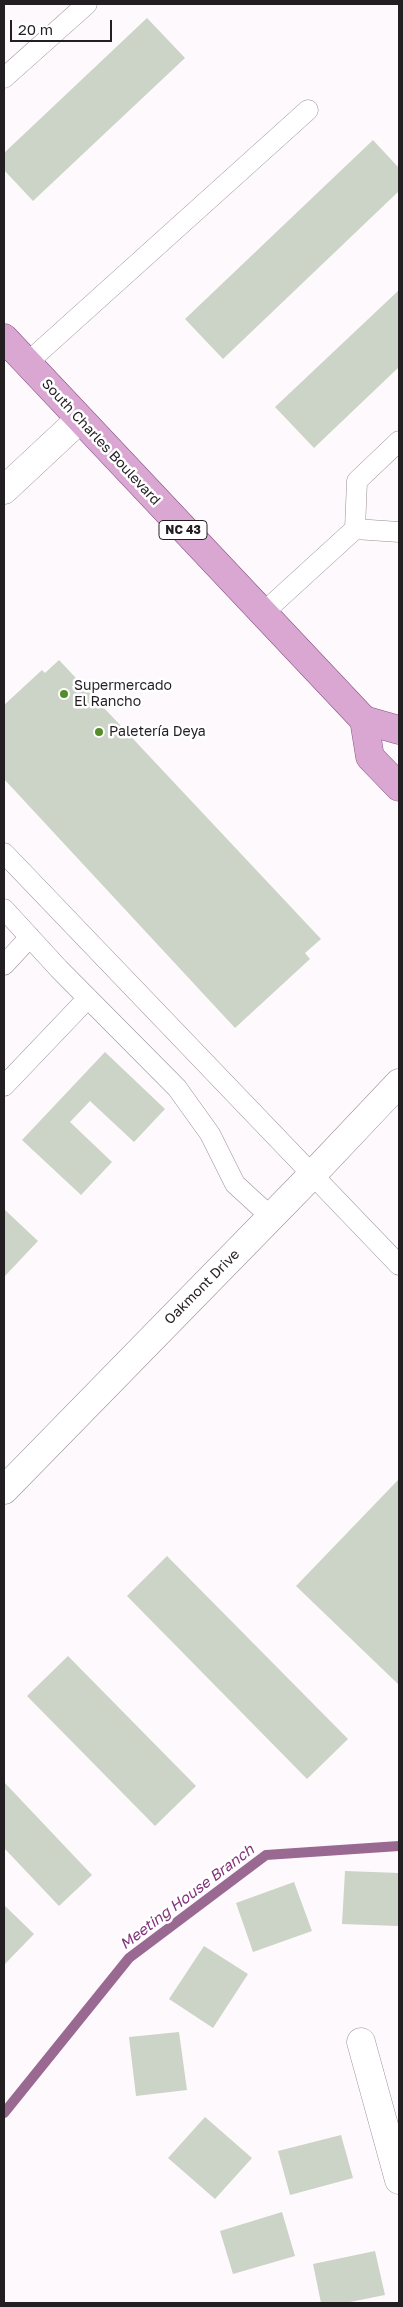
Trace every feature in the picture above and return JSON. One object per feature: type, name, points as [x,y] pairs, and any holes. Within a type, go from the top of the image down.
[{"type":"main road","name":"South Charles Boulevard","points":[[4,338],[79,420],[364,720]]},
{"type":"main road","points":[[395,777],[370,757],[364,720],[399,730]]},
{"type":"street","points":[[4,490],[79,420]]},
{"type":"street","name":"Oakmont Drive","points":[[4,1490],[312,1175],[399,1083]]},
{"type":"street","points":[[361,2042],[399,2180]]},
{"type":"lane","points":[[4,78],[86,4]]},
{"type":"lane","points":[[27,363],[308,110]]},
{"type":"lane","points":[[263,613],[355,529],[357,481],[399,441]]},
{"type":"lane","points":[[355,529],[399,532]]},
{"type":"lane","points":[[4,853],[399,1265]]},
{"type":"lane","points":[[4,909],[176,1088],[210,1134],[235,1184],[271,1217]]},
{"type":"lane","points":[[4,965],[30,938]]},
{"type":"lane","points":[[4,1086],[88,998]]},
{"type":"building","points":[[147,18],[185,58],[33,201],[4,170],[4,153]]},
{"type":"building","points":[[373,140],[399,168],[399,191],[223,359],[185,319]]},
{"type":"building","points":[[399,290],[399,367],[314,448],[275,407]]},
{"type":"building","points":[[59,660],[321,939],[305,953],[310,959],[235,1028],[4,779],[4,705],[42,670],[45,673]]},
{"type":"building","points":[[105,1052],[165,1109],[134,1142],[90,1101],[70,1122],[112,1162],[81,1195],[22,1140]]},
{"type":"building","points":[[4,1209],[38,1241],[4,1277]]},
{"type":"building","points":[[399,1479],[399,1685],[296,1586]]},
{"type":"building","points":[[167,1556],[348,1739],[307,1779],[127,1596]]},
{"type":"building","points":[[68,1656],[196,1786],[155,1826],[27,1696]]},
{"type":"building","points":[[4,1782],[92,1875],[59,1906],[4,1848]]},
{"type":"building","points":[[345,1871],[399,1873],[399,1926],[342,1924]]},
{"type":"building","points":[[294,1882],[312,1931],[253,1952],[236,1903]]},
{"type":"building","points":[[4,1905],[34,1934],[4,1965]]},
{"type":"building","points":[[204,1946],[248,1974],[213,2028],[169,1999]]},
{"type":"building","points":[[179,2032],[187,2090],[136,2096],[129,2037]]},
{"type":"building","points":[[205,2117],[252,2158],[215,2199],[168,2158]]},
{"type":"building","points":[[341,2135],[353,2178],[290,2195],[278,2151]]},
{"type":"building","points":[[282,2212],[295,2256],[233,2274],[220,2231]]},
{"type":"building","points":[[375,2251],[385,2295],[345,2303],[321,2303],[313,2264]]},
{"type":"waterway","name":"Meeting House Branch","points":[[4,2113],[129,1958],[266,1855],[399,1846]]},
{"type":"place","name":"Supermercado El Rancho","points":[[64,694]]},
{"type":"place","name":"Paletería Deya","points":[[99,732]]}]
